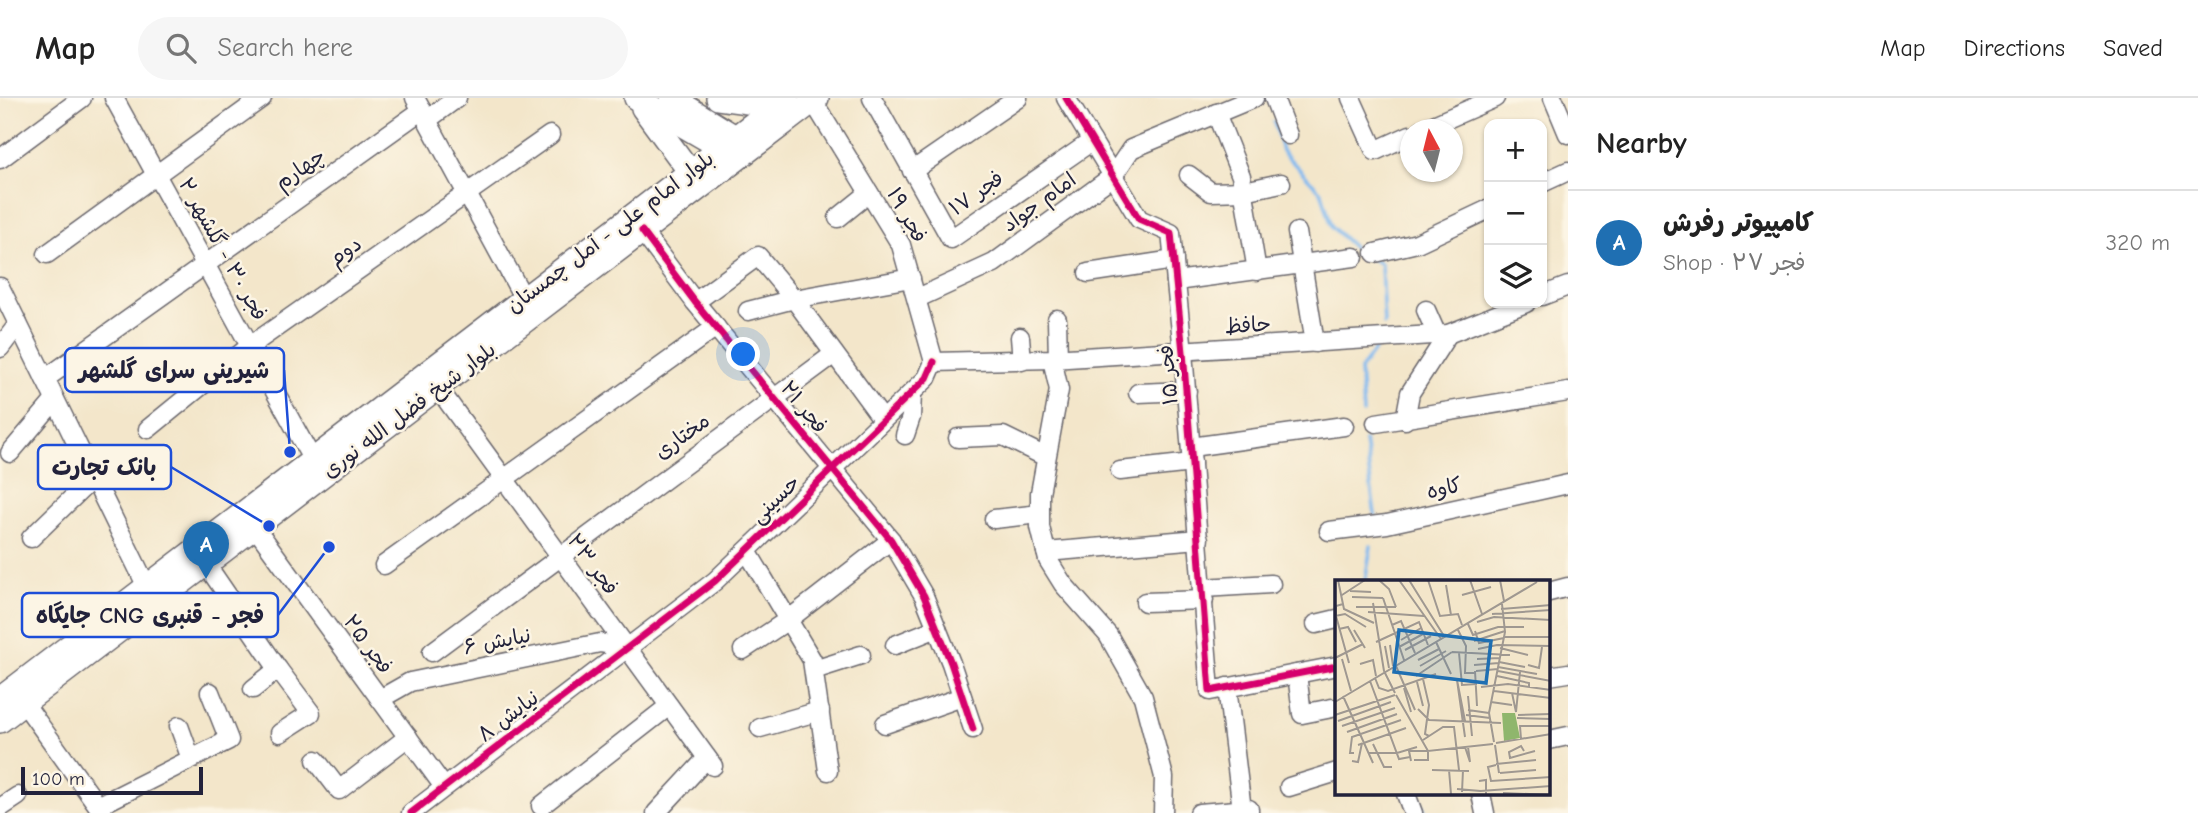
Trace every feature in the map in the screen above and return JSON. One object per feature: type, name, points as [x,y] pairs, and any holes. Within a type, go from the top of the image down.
[{"type":"main road","points":[[718,98],[778,101]]},
{"type":"main road","points":[[637,99],[668,103],[735,149]]},
{"type":"main road","points":[[637,99],[690,172]]},
{"type":"main road","points":[[598,253],[642,232],[735,149],[815,99]]},
{"type":"main road","name":"بلوار امام علی - آمل چمستان","points":[[0,699],[523,298],[564,279],[598,253],[690,172],[735,149],[778,101]]},
{"type":"main road","name":"بلوار شیخ فضل الله نوری","points":[[0,722],[438,388],[564,279]]},
{"type":"street","points":[[0,159],[82,98]]},
{"type":"street","name":"فجر ۳۰ - گلشهر ۲","points":[[114,98],[312,459]]},
{"type":"street","points":[[47,254],[155,173],[262,98]]},
{"type":"street","name":"چهارم","points":[[45,379],[421,109],[457,98]]},
{"type":"street","name":"فجر ۱۷","points":[[872,98],[951,239],[1092,141]]},
{"type":"street","points":[[912,171],[1018,98]]},
{"type":"street","name":"امام جواد","points":[[918,298],[994,263],[1113,176],[1131,149],[1254,98]]},
{"type":"street","points":[[1275,98],[1288,135]]},
{"type":"street","points":[[1351,98],[1375,150],[1400,139]]},
{"type":"street","points":[[1447,119],[1494,98]]},
{"type":"street","points":[[1553,98],[1568,134]]},
{"type":"street","name":"فجر ۱۹","points":[[815,99],[901,245],[934,362]]},
{"type":"street","name":"فجر ۱۵","points":[[1070,99],[1139,219],[1171,233],[1184,352],[1203,594],[1218,689],[1245,811]]},
{"type":"street","points":[[421,109],[523,298]]},
{"type":"street","points":[[1216,113],[1241,176],[1257,271]]},
{"type":"street","name":"دوم","points":[[148,429],[250,346],[551,135]]},
{"type":"street","points":[[1544,182],[1568,171]]},
{"type":"street","points":[[1189,174],[1210,192],[1244,191],[1281,183]]},
{"type":"street","points":[[838,218],[869,193]]},
{"type":"street","points":[[1375,253],[1417,243],[1484,211]]},
{"type":"street","name":"فجر ۲۱","points":[[642,232],[695,302],[891,540],[924,596],[973,729]]},
{"type":"street","points":[[1297,232],[1315,344]]},
{"type":"street","points":[[695,302],[758,256],[794,299],[883,420]]},
{"type":"street","points":[[1176,281],[1354,257]]},
{"type":"street","points":[[1088,273],[1174,260]]},
{"type":"street","points":[[748,311],[794,299],[911,278]]},
{"type":"street","points":[[0,286],[146,585]]},
{"type":"street","points":[[1547,294],[1568,286]]},
{"type":"street","name":"حافظ","points":[[934,362],[1022,361],[1442,334],[1512,308]]},
{"type":"street","points":[[1405,420],[1410,393],[1442,334],[1426,310]]},
{"type":"street","points":[[1057,319],[1055,359],[1059,390],[1046,457],[1040,514],[1046,552],[1063,584],[1108,635],[1126,662],[1143,697],[1164,777],[1163,813]]},
{"type":"street","points":[[0,348],[18,324]]},
{"type":"street","points":[[384,565],[716,327]]},
{"type":"street","points":[[1020,337],[1022,361]]},
{"type":"street","name":"مختاری","points":[[432,652],[834,354]]},
{"type":"street","name":"حسینی","points":[[627,648],[715,581],[927,379],[934,362]]},
{"type":"street","name":"فجر ۲۳","points":[[438,388],[710,762],[656,813]]},
{"type":"street","points":[[1138,393],[1187,391]]},
{"type":"street","points":[[1376,423],[1568,392]]},
{"type":"street","points":[[905,435],[911,417],[912,393]]},
{"type":"street","points":[[10,453],[55,400]]},
{"type":"street","points":[[1120,471],[1344,426]]},
{"type":"street","points":[[958,438],[1003,436],[1046,457]]},
{"type":"street","points":[[31,538],[93,478]]},
{"type":"street","name":"کاوه","points":[[1329,531],[1387,524],[1568,484]]},
{"type":"street","points":[[994,519],[1040,514]]},
{"type":"street","name":"فجر ۲۵","points":[[255,527],[444,787]]},
{"type":"street","points":[[1046,552],[1199,539]]},
{"type":"street","points":[[743,650],[788,620],[891,540]]},
{"type":"street","points":[[747,551],[812,660],[828,771]]},
{"type":"street","points":[[206,564],[311,713],[280,733]]},
{"type":"street","points":[[1145,602],[1271,584]]},
{"type":"street","points":[[1550,592],[1568,587]]},
{"type":"street","points":[[1315,624],[1335,619]]},
{"type":"street","points":[[895,645],[937,628]]},
{"type":"street","name":"نیایش ۶","points":[[380,699],[410,682],[600,643],[627,648]]},
{"type":"street","name":"نیایش ۸","points":[[411,813],[627,648]]},
{"type":"street","points":[[814,670],[861,655]]},
{"type":"street","points":[[1218,689],[1335,666]]},
{"type":"street","points":[[253,689],[278,669]]},
{"type":"street","points":[[1550,676],[1568,673]]},
{"type":"street","points":[[1297,674],[1302,714],[1332,708]]},
{"type":"street","points":[[24,703],[100,810],[229,740],[210,692]]},
{"type":"street","points":[[885,724],[962,697]]},
{"type":"street","points":[[541,806],[669,706]]},
{"type":"street","points":[[760,729],[820,711]]},
{"type":"street","points":[[179,726],[191,759]]},
{"type":"street","points":[[1550,740],[1568,736]]},
{"type":"street","points":[[316,760],[339,790],[408,737]]},
{"type":"street","points":[[1289,788],[1335,773]]},
{"type":"street","points":[[0,808],[18,796]]},
{"type":"street","points":[[1407,796],[1413,813]]},
{"type":"street","points":[[1199,813],[1245,811]]},
{"type":"waterway","points":[[1274,122],[1282,151],[1322,193],[1332,227],[1357,251],[1381,264],[1384,324]]},
{"type":"waterway","points":[[1363,413],[1360,370],[1375,349]]},
{"type":"waterway","points":[[1365,441],[1375,515]]},
{"type":"waterway","points":[[1365,580],[1371,546]]},
{"type":"waterway","points":[[1418,796],[1426,813]]},
{"type":"cycle path","points":[[1066,98],[1139,219],[1171,233],[1210,691],[1335,666]]},
{"type":"cycle path","points":[[642,231],[695,302],[891,540],[924,596],[951,663],[973,729]]},
{"type":"cycle path","points":[[411,813],[715,581],[927,378],[934,362]]},
{"type":"place","name":"شیرینی سرای گلشهر","points":[[290,452]]},
{"type":"place","name":"بانک تجارت","points":[[269,526]]},
{"type":"place","name":"جایگاه CNG فجر - قنبری","points":[[329,547]]},
{"type":"place","name":"کامپیوتر رفرش","points":[[206,579]]}]
